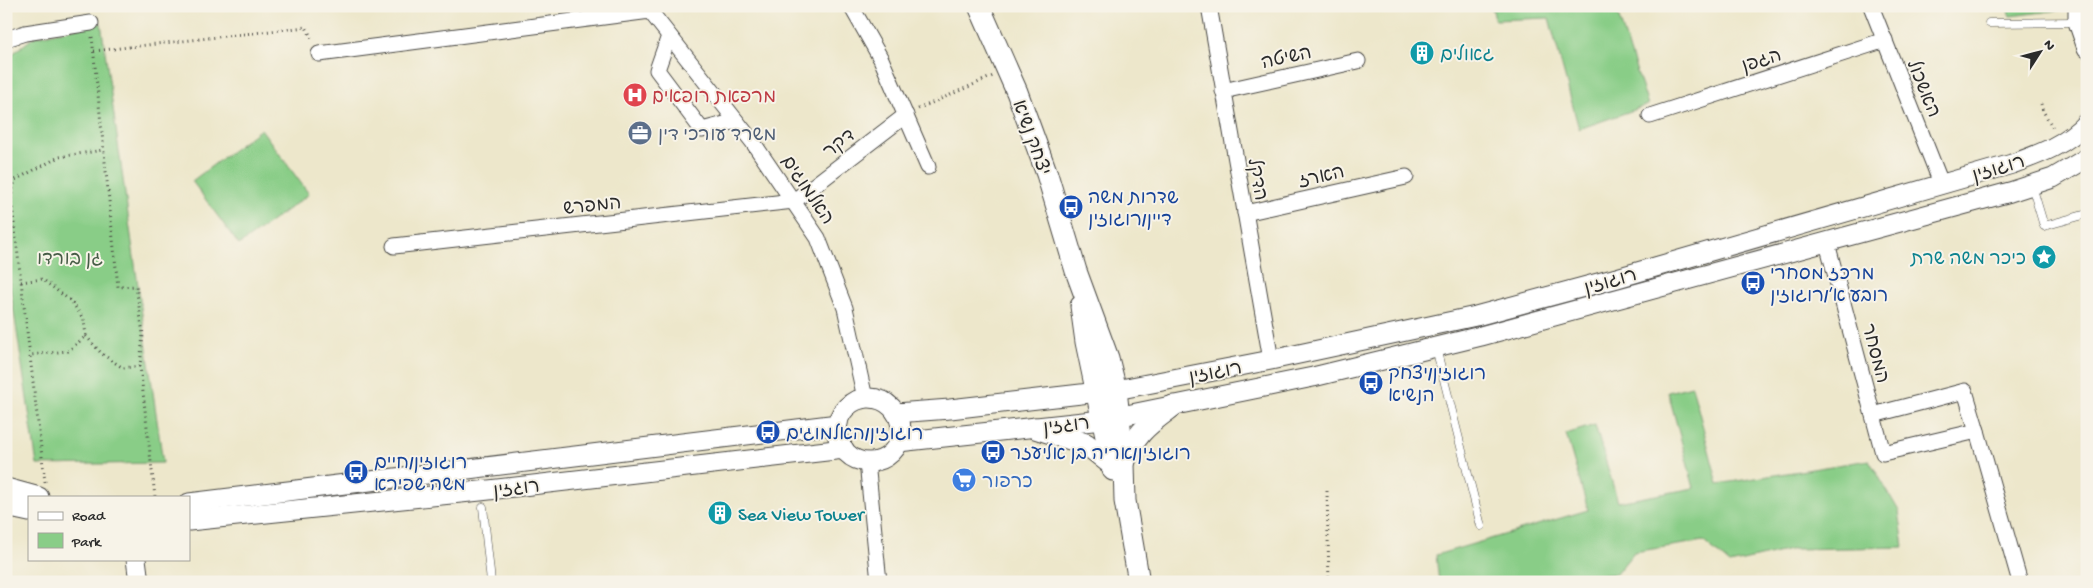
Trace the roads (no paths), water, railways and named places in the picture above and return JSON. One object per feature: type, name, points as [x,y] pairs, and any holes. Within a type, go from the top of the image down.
[{"type":"main road","name":"יצחק נשיא","points":[[979,6],[1007,70],[1047,174],[1076,271],[1086,342],[1106,392],[1139,582]]},
{"type":"main road","points":[[1035,428],[1086,444],[1118,463],[1144,428],[1173,406]]},
{"type":"street","points":[[851,6],[881,59],[928,167]]},
{"type":"street","name":"הדקל","points":[[1208,6],[1271,360]]},
{"type":"street","name":"האשכול","points":[[1871,6],[1942,184]]},
{"type":"street","points":[[319,54],[648,8]]},
{"type":"street","name":"האלמוגים","points":[[648,8],[736,121],[794,201],[818,238],[845,308],[865,398]]},
{"type":"street","points":[[2081,16],[2087,48]]},
{"type":"street","points":[[6,39],[91,23]]},
{"type":"street","points":[[669,36],[657,70],[702,130],[736,121]]},
{"type":"street","name":"הגפן","points":[[1650,116],[1885,40]]},
{"type":"street","name":"השיטה","points":[[1223,91],[1358,61]]},
{"type":"street","name":"דקר","points":[[794,201],[906,115]]},
{"type":"street","name":"רוגוזין","points":[[1106,392],[1271,360],[1514,306],[1617,278],[2012,164],[2037,155],[2062,142],[2087,122]]},
{"type":"street","name":"רוגוזין","points":[[1173,406],[1436,348],[2032,186],[2082,164]]},
{"type":"street","name":"הארז","points":[[1245,213],[1406,177]]},
{"type":"street","name":"המפרש","points":[[394,246],[794,201]]},
{"type":"street","name":"המסחר","points":[[1827,243],[1883,453],[1976,431]]},
{"type":"street","points":[[1873,415],[1965,391],[2020,582]]},
{"type":"street","name":"רוגזין","points":[[896,413],[1106,392]]},
{"type":"street","points":[[865,398],[883,401],[896,413],[901,433],[898,442],[886,457],[877,461],[867,462],[850,456],[839,441],[838,424],[841,414],[847,406],[856,401],[865,398]]},
{"type":"street","name":"רוגזין","points":[[898,442],[1111,419],[1173,406]]},
{"type":"street","name":"רוגזין","points":[[190,503],[838,424]]},
{"type":"street","name":"רוגזין","points":[[190,521],[480,491],[844,449]]},
{"type":"street","points":[[867,462],[879,582]]},
{"type":"street","points":[[6,488],[42,492]]},
{"type":"street","points":[[6,507],[28,512]]},
{"type":"street","points":[[136,560],[139,582]]},
{"type":"lane","points":[[1989,23],[2081,16]]},
{"type":"lane","points":[[2032,186],[2044,226],[2087,214]]},
{"type":"lane","points":[[1436,348],[1481,526]]},
{"type":"lane","points":[[483,507],[491,582]]},
{"type":"place","name":"גאולים","points":[[1422,53]]},
{"type":"place","name":"מרפאת רופאים","points":[[635,95]]},
{"type":"place","name":"משרד עורכי דין","points":[[640,133]]},
{"type":"place","name":"שדרות משה דיין/רוגוזין","points":[[1071,207]]},
{"type":"place","name":"כיכר משה שרת","points":[[2044,257]]},
{"type":"place","name":"מרכז מסחרי רובע א׳/רוגוזין","points":[[1753,283]]},
{"type":"place","name":"רוגוזין/יצחק הנשיא","points":[[1371,383]]},
{"type":"place","name":"רוגוזין/האלמוגים","points":[[768,432]]},
{"type":"place","name":"רוגוזין/אריה בן אליעזר","points":[[993,452]]},
{"type":"place","name":"רוגוזין/חיים משה שפירא","points":[[356,472]]},
{"type":"place","name":"כרפור","points":[[964,480]]},
{"type":"place","name":"Sea View Tower","points":[[720,513]]},
{"type":"park label","name":"גן בורדו","points":[[70,257]]}]
